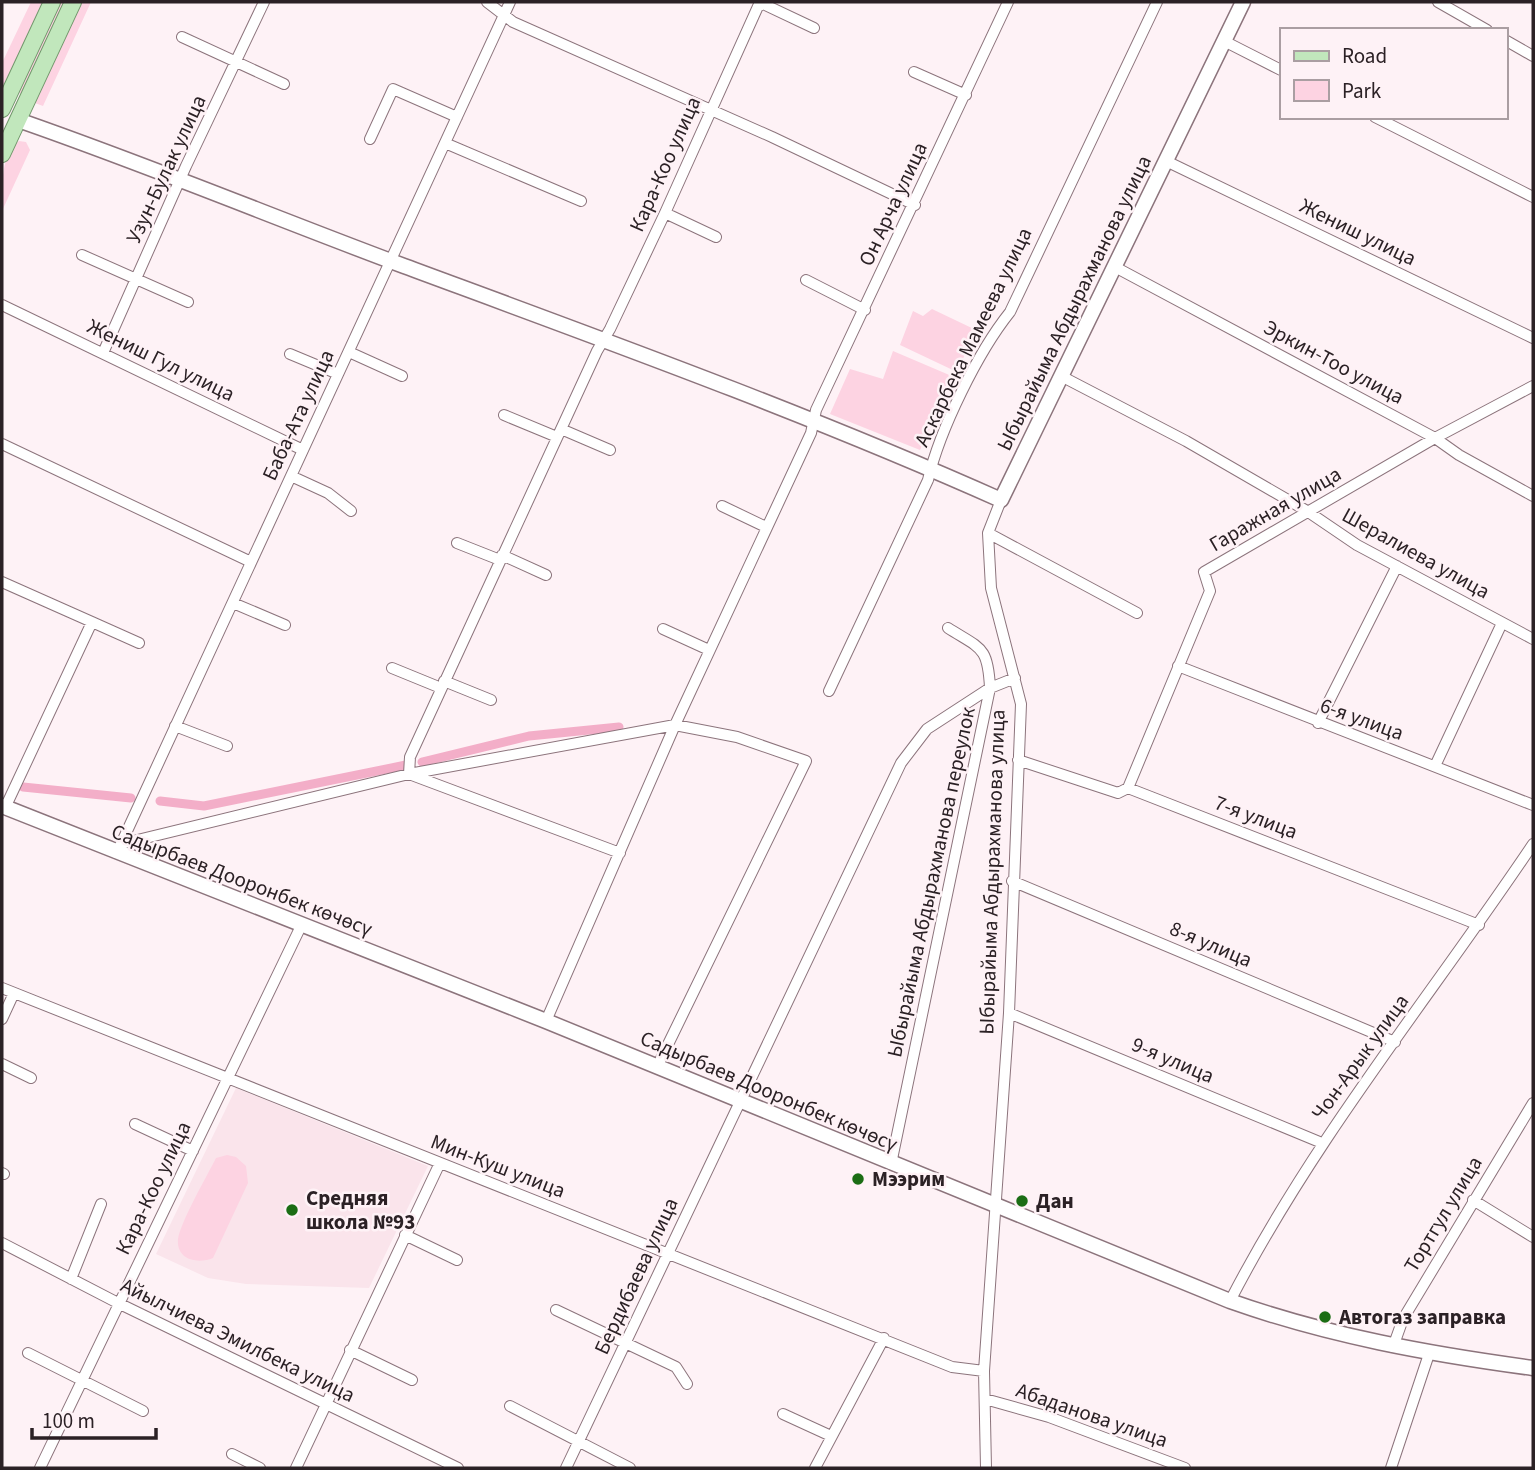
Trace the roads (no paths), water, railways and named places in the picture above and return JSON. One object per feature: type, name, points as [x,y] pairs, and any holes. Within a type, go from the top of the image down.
[{"type":"main road","points":[[52,2],[2,111],[18,120],[181,177],[391,261],[604,340],[930,469],[1001,500]]},
{"type":"main road","points":[[2,154],[74,2]]},
{"type":"main road","name":"Ыбырайыма Абдырахманова улица","points":[[1001,500],[1243,2]]},
{"type":"main road","name":"Садырбаев Дооронбек көчөсү","points":[[4,807],[118,849],[301,926],[545,1021],[1230,1301],[1319,1330],[1393,1347],[1533,1368]]},
{"type":"street","name":"Узун-Булак улица","points":[[103,353],[181,177],[238,63],[264,2]]},
{"type":"street","points":[[487,2],[503,15],[915,205]]},
{"type":"street","name":"Баба-Ата улица","points":[[118,849],[510,2]]},
{"type":"street","points":[[759,2],[814,28]]},
{"type":"street","name":"Кара-Коо улица","points":[[409,774],[410,757],[442,685],[665,213],[759,2]]},
{"type":"street","name":"Он Арча улица","points":[[545,1021],[709,650],[1008,2]]},
{"type":"street","name":"Аскарбека Мамеева улица","points":[[829,691],[966,387],[991,336],[1010,312],[1157,2]]},
{"type":"street","points":[[1438,2],[1484,28]]},
{"type":"street","points":[[182,37],[285,84]]},
{"type":"street","points":[[1224,41],[1280,69]]},
{"type":"street","points":[[1507,41],[1533,56]]},
{"type":"street","points":[[914,72],[966,95]]},
{"type":"street","points":[[370,139],[393,89],[457,117]]},
{"type":"street","points":[[1379,119],[1533,197]]},
{"type":"street","points":[[445,143],[581,201]]},
{"type":"street","name":"Жениш улица","points":[[1166,161],[1533,338]]},
{"type":"street","points":[[665,213],[716,237]]},
{"type":"street","points":[[82,255],[188,302]]},
{"type":"street","name":"Эркин-Тоо улица","points":[[1115,267],[1435,438],[1458,455],[1533,496]]},
{"type":"street","points":[[806,280],[864,310]]},
{"type":"street","name":"Жениш Гул улица","points":[[2,305],[303,450]]},
{"type":"street","points":[[349,352],[402,376]]},
{"type":"street","points":[[290,354],[338,374]]},
{"type":"street","name":"Шералиева улица","points":[[1061,376],[1186,441],[1307,512],[1357,545],[1533,639]]},
{"type":"street","name":"Гаражная улица","points":[[1128,788],[1210,591],[1204,572],[1435,438],[1533,386]]},
{"type":"street","points":[[504,415],[610,450]]},
{"type":"street","points":[[2,444],[251,562]]},
{"type":"street","points":[[291,476],[328,493],[351,511]]},
{"type":"street","name":"Ыбырайыма Абдырахманова улица","points":[[986,1468],[984,1371],[998,1205],[1009,1013],[1012,881],[1021,704],[993,603],[988,533],[1001,500]]},
{"type":"street","points":[[722,506],[766,527]]},
{"type":"street","points":[[988,533],[1137,613]]},
{"type":"street","points":[[457,543],[546,575]]},
{"type":"street","points":[[1318,723],[1397,566]]},
{"type":"street","points":[[2,582],[139,643]]},
{"type":"street","points":[[233,603],[285,625]]},
{"type":"street","points":[[4,807],[92,622]]},
{"type":"street","points":[[1435,766],[1502,623]]},
{"type":"street","name":"Ыбырайыма Абдырахманова переулок","points":[[891,1164],[990,688],[989,661],[985,653],[948,628]]},
{"type":"street","points":[[663,629],[709,650]]},
{"type":"street","name":"6-я улица","points":[[1178,666],[1533,805]]},
{"type":"street","points":[[392,668],[491,700]]},
{"type":"street","name":"Бердибаева улица","points":[[566,1468],[901,763],[927,729],[990,688],[1015,678]]},
{"type":"street","points":[[118,849],[409,774],[675,725],[737,737],[806,761],[657,1067]]},
{"type":"street","points":[[175,726],[227,746]]},
{"type":"street","name":"7-я улица","points":[[1018,760],[1118,793],[1128,788],[1479,925]]},
{"type":"street","points":[[409,774],[620,853]]},
{"type":"street","name":"Чон-Арык улица","points":[[1230,1301],[1267,1230],[1322,1143],[1479,925],[1533,844]]},
{"type":"street","name":"8-я улица","points":[[1012,881],[1395,1042]]},
{"type":"street","name":"Кара-Коо улица","points":[[40,1468],[301,926]]},
{"type":"street","name":"Мин-Куш улица","points":[[2,988],[439,1165],[668,1252],[732,1281],[884,1338],[952,1367],[984,1371]]},
{"type":"street","points":[[2,1019],[14,993]]},
{"type":"street","name":"9-я улица","points":[[1009,1013],[1322,1143]]},
{"type":"street","points":[[2,1064],[31,1078]]},
{"type":"street","name":"Тортгул улица","points":[[1393,1347],[1403,1319],[1533,1103]]},
{"type":"street","points":[[135,1124],[192,1151]]},
{"type":"street","points":[[296,1468],[439,1165]]},
{"type":"street","points":[[1473,1200],[1533,1237]]},
{"type":"street","points":[[71,1279],[101,1204]]},
{"type":"street","points":[[405,1235],[457,1260]]},
{"type":"street","name":"Айылчиева Эмилбека улица","points":[[2,1242],[118,1303],[458,1468]]},
{"type":"street","points":[[556,1310],[628,1341],[676,1367],[687,1384]]},
{"type":"street","points":[[815,1468],[884,1338]]},
{"type":"street","points":[[350,1350],[412,1380]]},
{"type":"street","points":[[28,1353],[143,1411]]},
{"type":"street","points":[[1391,1468],[1429,1354]]},
{"type":"street","name":"Абаданова улица","points":[[985,1399],[1049,1416],[1185,1468]]},
{"type":"street","points":[[510,1406],[630,1468]]},
{"type":"street","points":[[783,1414],[831,1436]]},
{"type":"street","points":[[232,1454],[260,1468]]},
{"type":"waterway","points":[[422,762],[529,736],[619,727]]},
{"type":"waterway","points":[[160,801],[204,806],[406,765]]},
{"type":"waterway","points":[[23,787],[131,798]]},
{"type":"place","name":"Мээрим","points":[[858,1179]]},
{"type":"place","name":"Дан","points":[[1022,1201]]},
{"type":"place","name":"Средняя школа №93","points":[[292,1210]]},
{"type":"place","name":"Автогаз заправка","points":[[1325,1317]]}]
